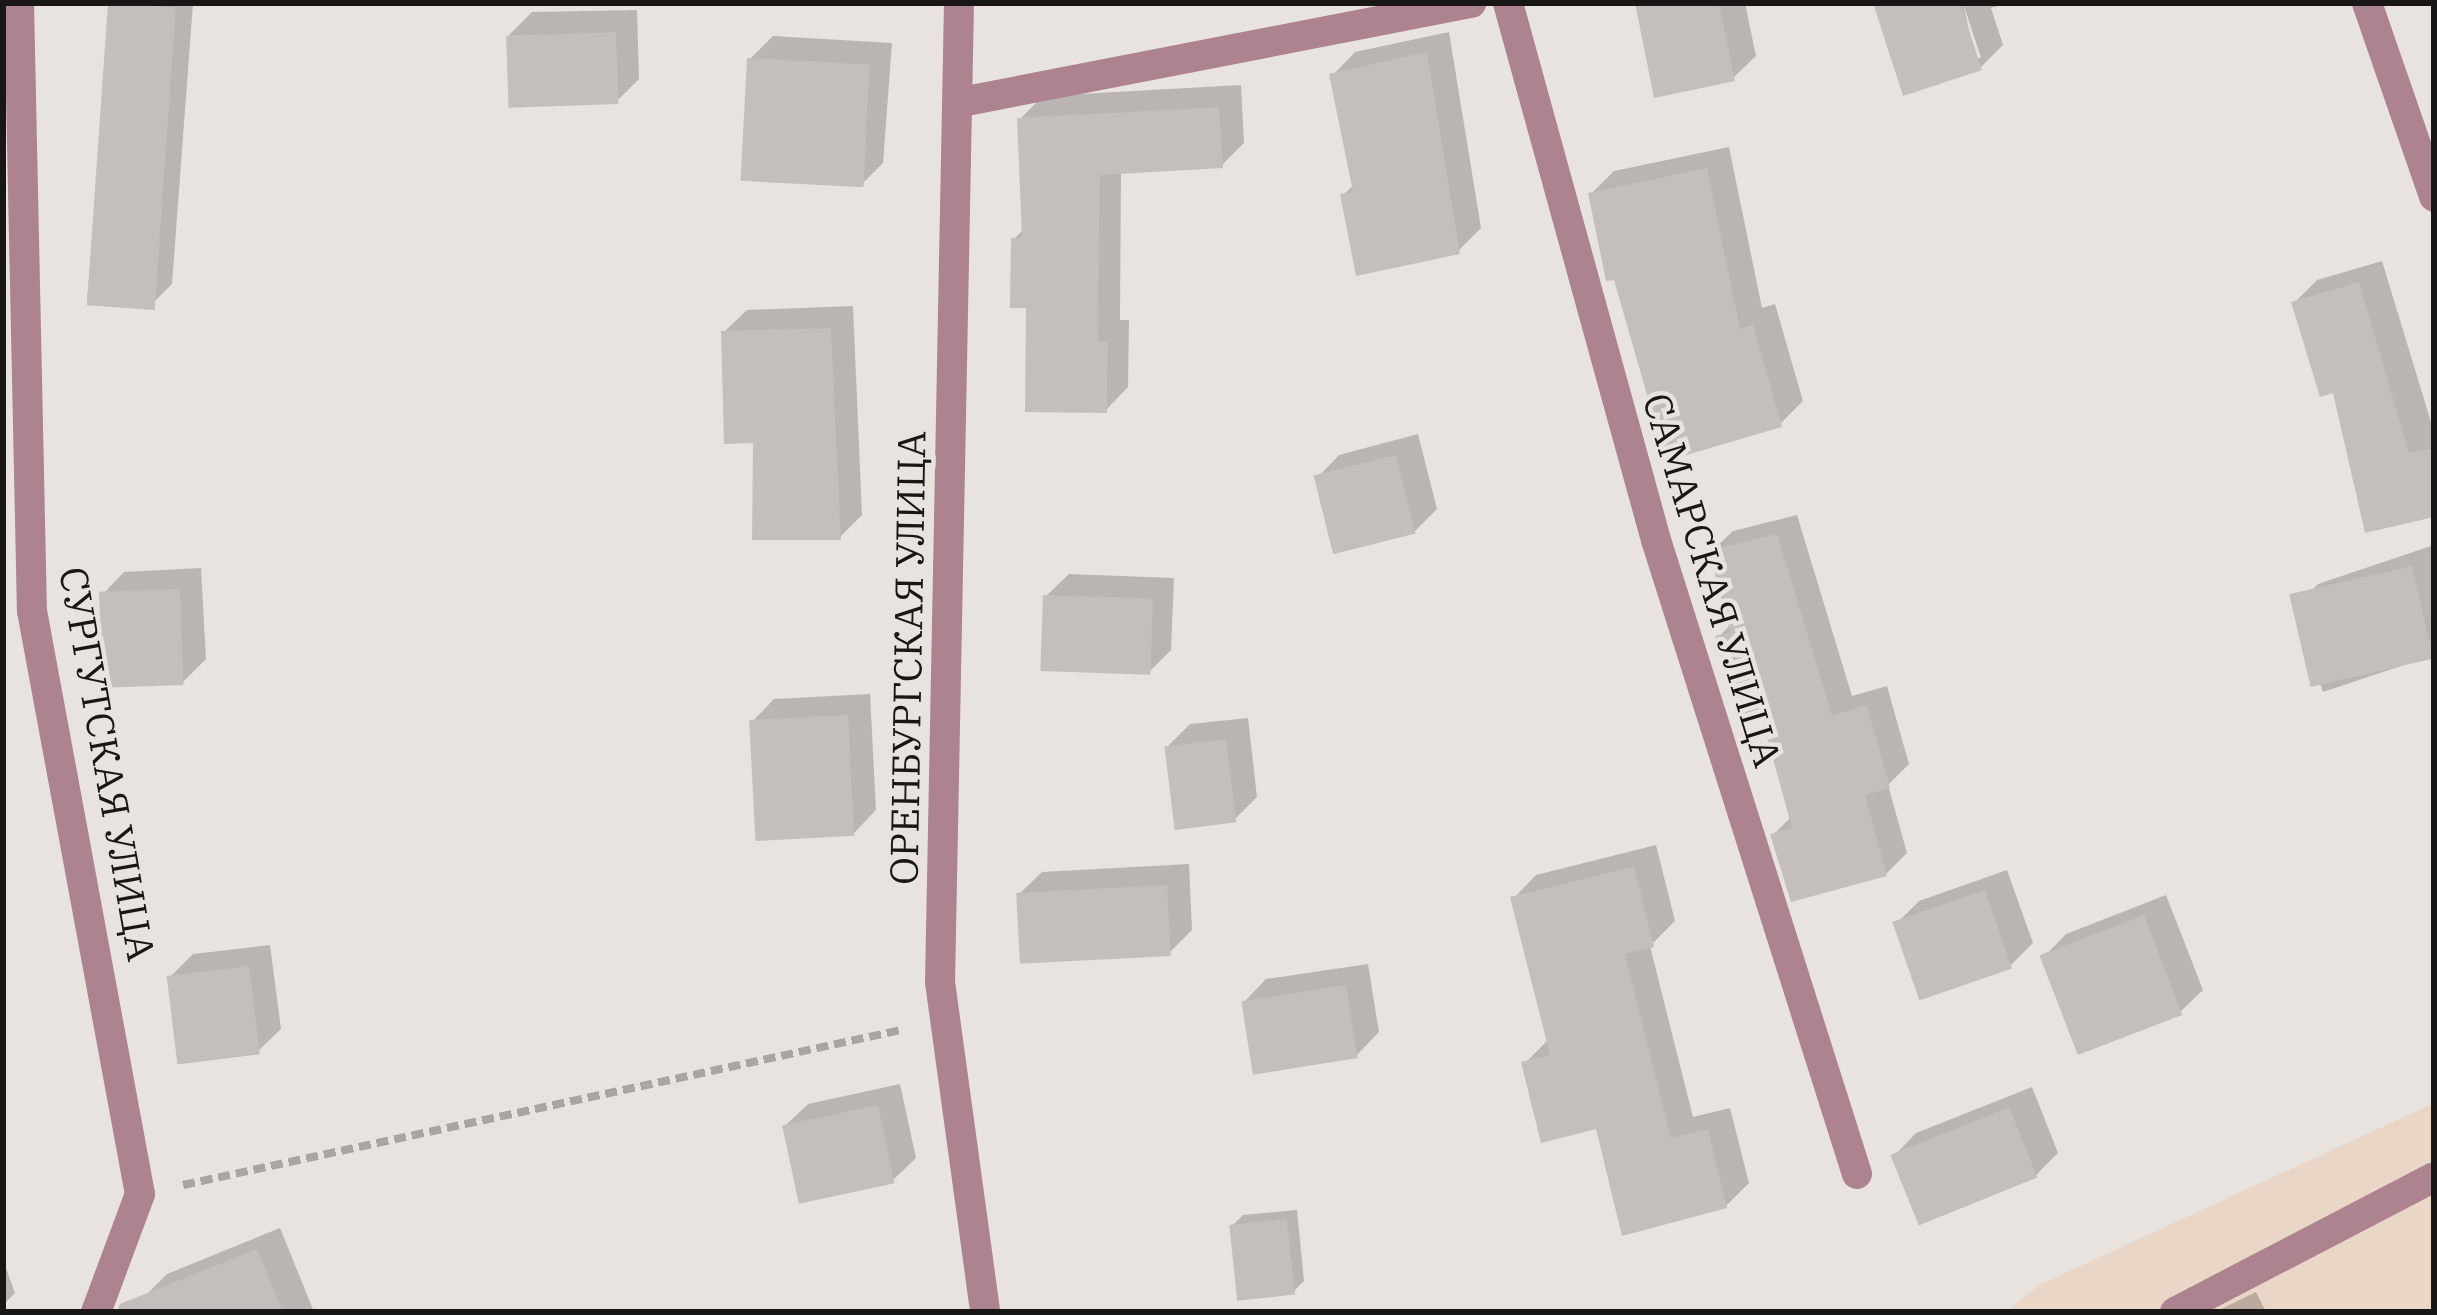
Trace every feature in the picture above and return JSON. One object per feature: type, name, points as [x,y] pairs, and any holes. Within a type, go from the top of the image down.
[{"type":"street","name":"СУРГУТСКАЯ УЛИЦА","points":[[19,3],[32,611],[140,1194]]},
{"type":"street","name":"ОРЕНБУРГСКАЯ УЛИЦА","points":[[959,3],[961,102],[940,982],[986,1312]]},
{"type":"street","points":[[961,102],[1471,3]]},
{"type":"street","name":"САМАРСКАЯ УЛИЦА","points":[[1508,3],[1656,540],[1857,1174]]},
{"type":"street","points":[[2368,3],[2434,197]]},
{"type":"street","points":[[2175,1312],[2434,1177]]},
{"type":"street","points":[[96,1312],[140,1194]]},
{"type":"path","points":[[140,1194],[945,1021]]},
{"type":"shaded area","points":[[2434,1103],[2434,1312],[2006,1312],[2039,1285]]},
{"type":"building","points":[[108,3],[176,8],[155,310],[87,305]]},
{"type":"building","points":[[1635,3],[1719,3],[1735,81],[1654,98]]},
{"type":"building","points":[[1873,3],[1960,3],[1982,70],[1903,96]]},
{"type":"building","points":[[616,32],[619,104],[509,108],[506,36]]},
{"type":"building","points":[[1427,52],[1460,254],[1356,276],[1340,194],[1353,192],[1329,74]]},
{"type":"building","points":[[747,58],[870,64],[863,187],[741,181]]},
{"type":"building","points":[[1219,107],[1223,168],[1100,175],[1098,342],[1108,342],[1107,413],[1025,412],[1026,308],[1010,308],[1011,238],[1022,238],[1017,118]]},
{"type":"building","points":[[1707,168],[1740,329],[1753,325],[1782,427],[1666,461],[1614,280],[1606,281],[1588,193]]},
{"type":"building","points":[[2359,282],[2409,453],[2434,448],[2434,517],[2365,533],[2333,393],[2320,397],[2291,302]]},
{"type":"building","points":[[831,328],[841,540],[752,540],[753,443],[724,444],[721,331]]},
{"type":"building","points":[[1396,455],[1416,534],[1333,554],[1314,476]]},
{"type":"building","points":[[1777,534],[1832,715],[1867,705],[1890,788],[1865,795],[1887,876],[1791,902],[1770,834],[1792,828],[1760,711],[1740,717],[1715,636],[1730,632],[1709,551]]},
{"type":"building","points":[[2412,566],[2433,659],[2311,687],[2289,594]]},
{"type":"building","points":[[180,589],[183,685],[102,688],[99,592]]},
{"type":"building","points":[[1043,595],[1153,599],[1150,675],[1040,671]]},
{"type":"building","points":[[848,715],[854,836],[755,841],[749,720]]},
{"type":"building","points":[[1226,739],[1236,822],[1175,830],[1164,747]]},
{"type":"building","points":[[1634,866],[1654,947],[1625,954],[1671,1138],[1708,1129],[1727,1208],[1622,1236],[1596,1129],[1541,1143],[1521,1062],[1550,1055],[1510,897]]},
{"type":"building","points":[[1167,885],[1171,956],[1020,964],[1016,893]]},
{"type":"building","points":[[1985,890],[2012,968],[1919,1000],[1892,922]]},
{"type":"building","points":[[2144,915],[2182,1015],[2078,1055],[2039,955]]},
{"type":"building","points":[[249,966],[260,1054],[177,1064],[167,976]]},
{"type":"building","points":[[1346,985],[1358,1058],[1253,1075],[1241,1002]]},
{"type":"building","points":[[878,1105],[895,1183],[799,1204],[782,1125]]},
{"type":"building","points":[[2009,1107],[2037,1177],[1919,1225],[1890,1155]]},
{"type":"building","points":[[1287,1219],[1295,1295],[1237,1301],[1229,1225]]},
{"type":"building","points":[[257,1249],[283,1312],[117,1312],[120,1304]]}]
